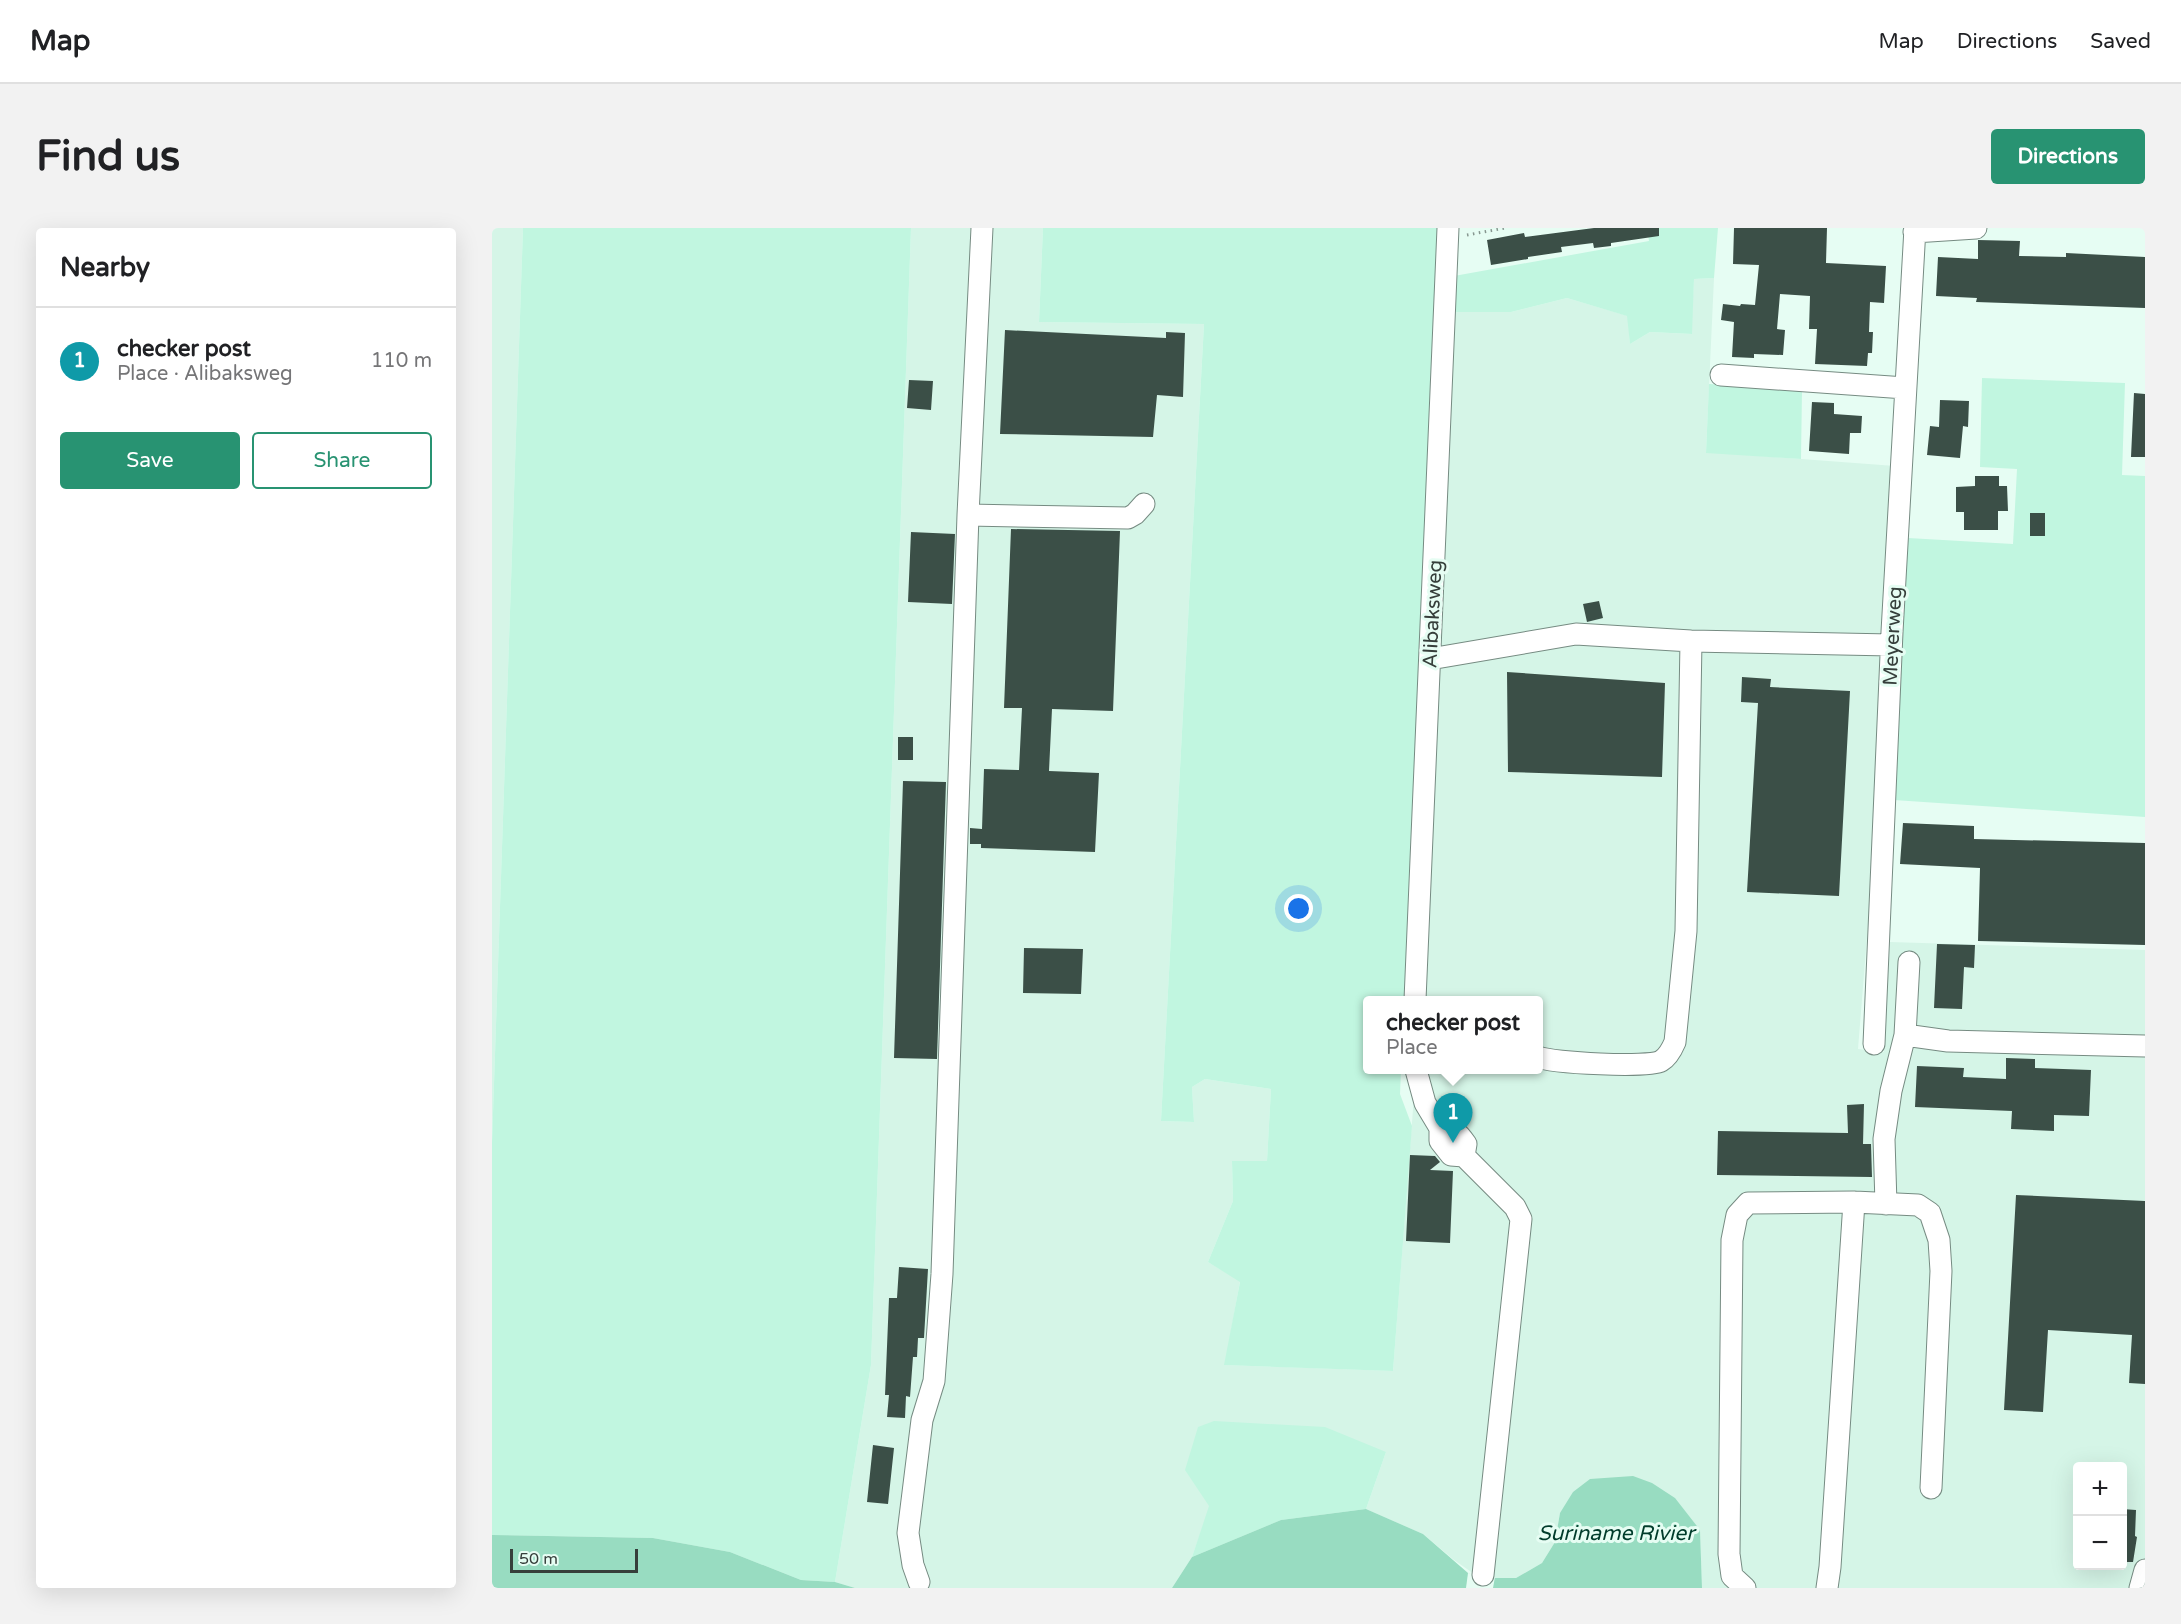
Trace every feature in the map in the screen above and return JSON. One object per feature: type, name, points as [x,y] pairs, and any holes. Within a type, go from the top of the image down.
[{"type":"street","points":[[919,1582],[913,1565],[908,1533],[922,1420],[934,1381],[942,1274],[981,228]]},
{"type":"street","points":[[1915,230],[1976,228]]},
{"type":"street","name":"Meyerweg","points":[[1874,1044],[1891,645],[1915,230]]},
{"type":"street","name":"Alibaksweg","points":[[1415,996],[1448,233]]},
{"type":"street","points":[[1721,375],[1905,388]]},
{"type":"street","points":[[969,515],[1128,518],[1144,504]]},
{"type":"street","points":[[1430,659],[1576,634],[1691,641],[1891,645]]},
{"type":"street","points":[[1543,1059],[1640,1065],[1661,1061],[1670,1053],[1676,1042],[1686,931],[1691,641]]},
{"type":"street","points":[[1886,1204],[1884,1139],[1891,1091],[1905,1035],[1909,962]]},
{"type":"street","points":[[1905,1035],[1948,1041],[2145,1046]]},
{"type":"street","points":[[1417,1074],[1425,1103],[1452,1142],[1515,1207],[1521,1220],[1484,1575]]},
{"type":"street","points":[[1827,1588],[1854,1202]]},
{"type":"street","points":[[1745,1588],[1732,1576],[1729,1554],[1732,1240],[1737,1215],[1748,1203],[1854,1202],[1918,1205],[1930,1213],[1939,1240],[1941,1271],[1931,1488]]},
{"type":"street","points":[[2140,1588],[2145,1570]]},
{"type":"path","points":[[1448,233],[1505,228]]},
{"type":"shaded area","points":[[492,228],[523,228],[492,1143]]},
{"type":"shaded area","points":[[523,228],[911,228],[871,1365],[835,1582],[801,1580],[730,1552],[653,1538],[492,1535],[492,1143]]},
{"type":"shaded area","points":[[911,228],[1043,228],[1039,322],[1204,324],[1161,1121],[1194,1122],[1192,1087],[1205,1079],[1271,1089],[1267,1161],[1232,1161],[1233,1201],[1208,1262],[1240,1281],[1225,1365],[1393,1371],[1416,1074],[1543,1074],[1543,996],[1421,996],[1453,312],[1511,312],[1567,298],[1628,316],[1630,344],[1650,332],[1691,334],[1694,279],[1714,278],[1706,452],[1895,466],[1869,912],[1858,1049],[1884,1052],[1890,942],[2145,950],[2145,1588],[1702,1588],[1700,1530],[1560,1513],[1555,1542],[1542,1563],[1516,1578],[1480,1578],[1423,1534],[1366,1509],[1386,1452],[1210,1506],[1192,1557],[1172,1588],[855,1588],[835,1582],[871,1365]]},
{"type":"shaded area","points":[[1043,228],[1437,228],[1404,996],[1363,996],[1363,1074],[1401,1074],[1400,1094],[1412,1126],[1393,1371],[1224,1365],[1240,1282],[1208,1262],[1233,1201],[1232,1161],[1267,1161],[1271,1089],[1205,1079],[1192,1087],[1194,1122],[1161,1121],[1204,324],[1039,322]]},
{"type":"shaded area","points":[[1647,228],[1718,228],[1714,278],[1694,279],[1692,334],[1650,332],[1630,344],[1627,316],[1567,298],[1511,312],[1453,312],[1454,276],[1649,241]]},
{"type":"shaded area","points":[[1982,378],[2125,383],[2122,475],[2145,476],[2145,817],[1894,800],[1908,538],[2013,544],[2017,469],[1980,467]]},
{"type":"shaded area","points":[[1709,384],[1802,390],[1801,459],[1706,453]]},
{"type":"shaded area","points":[[1214,1421],[1325,1427],[1386,1452],[1366,1509],[1281,1520],[1192,1557],[1209,1506],[1185,1470],[1198,1427]]},
{"type":"water","name":"Suriname Rivier","points":[[1633,1476],[1652,1483],[1675,1498],[1700,1530],[1702,1588],[1172,1588],[1192,1557],[1281,1520],[1366,1509],[1423,1534],[1468,1573],[1480,1578],[1516,1578],[1542,1563],[1555,1542],[1560,1513],[1573,1492],[1590,1479]]},
{"type":"water","points":[[492,1535],[653,1538],[730,1552],[801,1580],[835,1582],[855,1588],[492,1588]]},
{"type":"pier","points":[[1468,1573],[1495,1577],[1493,1588],[1466,1588]]},
{"type":"building","points":[[1594,228],[1659,228],[1659,236],[1611,243],[1611,246],[1594,248],[1593,243],[1561,247],[1562,252],[1491,265],[1487,240],[1524,233],[1525,237]]},
{"type":"building","points":[[1734,228],[1827,228],[1826,263],[1886,266],[1884,303],[1870,302],[1869,332],[1873,332],[1872,353],[1868,353],[1867,366],[1815,364],[1817,329],[1809,329],[1810,296],[1780,294],[1777,329],[1785,330],[1783,355],[1754,354],[1754,358],[1732,357],[1734,322],[1721,320],[1723,304],[1755,305],[1759,265],[1733,264]]},
{"type":"building","points":[[1978,240],[2020,241],[2019,256],[2066,257],[2066,253],[2145,257],[2145,308],[1976,302],[1977,298],[1936,296],[1938,257],[1978,259]]},
{"type":"building","points":[[1005,330],[1166,338],[1166,332],[1185,333],[1183,397],[1157,395],[1153,437],[1000,434]]},
{"type":"building","points":[[909,380],[933,381],[931,410],[907,408]]},
{"type":"building","points":[[2134,393],[2145,394],[2145,457],[2131,457]]},
{"type":"building","points":[[1940,400],[1969,401],[1968,427],[1963,426],[1960,458],[1927,455],[1930,426],[1939,427]]},
{"type":"building","points":[[1812,402],[1834,403],[1834,414],[1862,416],[1861,433],[1850,433],[1849,454],[1809,451]]},
{"type":"building","points":[[1975,476],[1999,476],[1999,486],[2007,486],[2008,511],[1998,511],[1998,530],[1964,530],[1964,512],[1956,512],[1956,487],[1975,486]]},
{"type":"building","points":[[2030,513],[2045,513],[2045,536],[2030,536]]},
{"type":"building","points":[[1011,529],[1120,531],[1113,711],[1052,709],[1049,771],[1099,773],[1095,852],[981,848],[981,844],[970,844],[970,828],[982,829],[984,769],[1019,770],[1022,708],[1004,708]]},
{"type":"building","points":[[911,532],[955,534],[952,604],[908,602]]},
{"type":"building","points":[[1599,601],[1603,618],[1587,622],[1583,604]]},
{"type":"building","points":[[1507,672],[1665,683],[1662,777],[1508,772]]},
{"type":"building","points":[[1742,677],[1771,679],[1770,687],[1850,691],[1839,896],[1747,892],[1758,703],[1741,702]]},
{"type":"building","points":[[898,737],[913,737],[913,760],[898,760]]},
{"type":"building","points":[[903,781],[946,782],[937,1059],[894,1058]]},
{"type":"building","points":[[1903,823],[1974,826],[1974,839],[2145,843],[2145,945],[1978,941],[1980,868],[1900,864]]},
{"type":"building","points":[[1937,944],[1975,945],[1974,968],[1964,967],[1962,1009],[1934,1008]]},
{"type":"building","points":[[1024,948],[1083,949],[1081,994],[1023,993]]},
{"type":"building","points":[[2006,1058],[2035,1059],[2035,1068],[2091,1070],[2089,1116],[2054,1115],[2054,1131],[2011,1129],[2012,1111],[1915,1107],[1917,1066],[1964,1068],[1963,1077],[2006,1079]]},
{"type":"building","points":[[1864,1104],[1863,1144],[1871,1144],[1872,1177],[1717,1175],[1718,1131],[1848,1133],[1847,1105]]},
{"type":"building","points":[[1410,1155],[1435,1156],[1440,1162],[1430,1170],[1453,1171],[1450,1243],[1406,1241]]},
{"type":"building","points":[[2016,1195],[2145,1201],[2145,1384],[2129,1383],[2132,1335],[2048,1330],[2043,1412],[2004,1410]]},
{"type":"building","points":[[899,1267],[928,1269],[924,1338],[918,1338],[917,1357],[913,1357],[910,1397],[906,1396],[905,1418],[887,1417],[889,1395],[885,1395],[889,1298],[897,1298]]},
{"type":"building","points":[[873,1445],[894,1448],[888,1504],[867,1502]]},
{"type":"building","points":[[2127,1509],[2136,1510],[2135,1536],[2137,1537],[2133,1562],[2127,1562]]},
{"type":"place","name":"checker post","points":[[1453,1143]]}]
